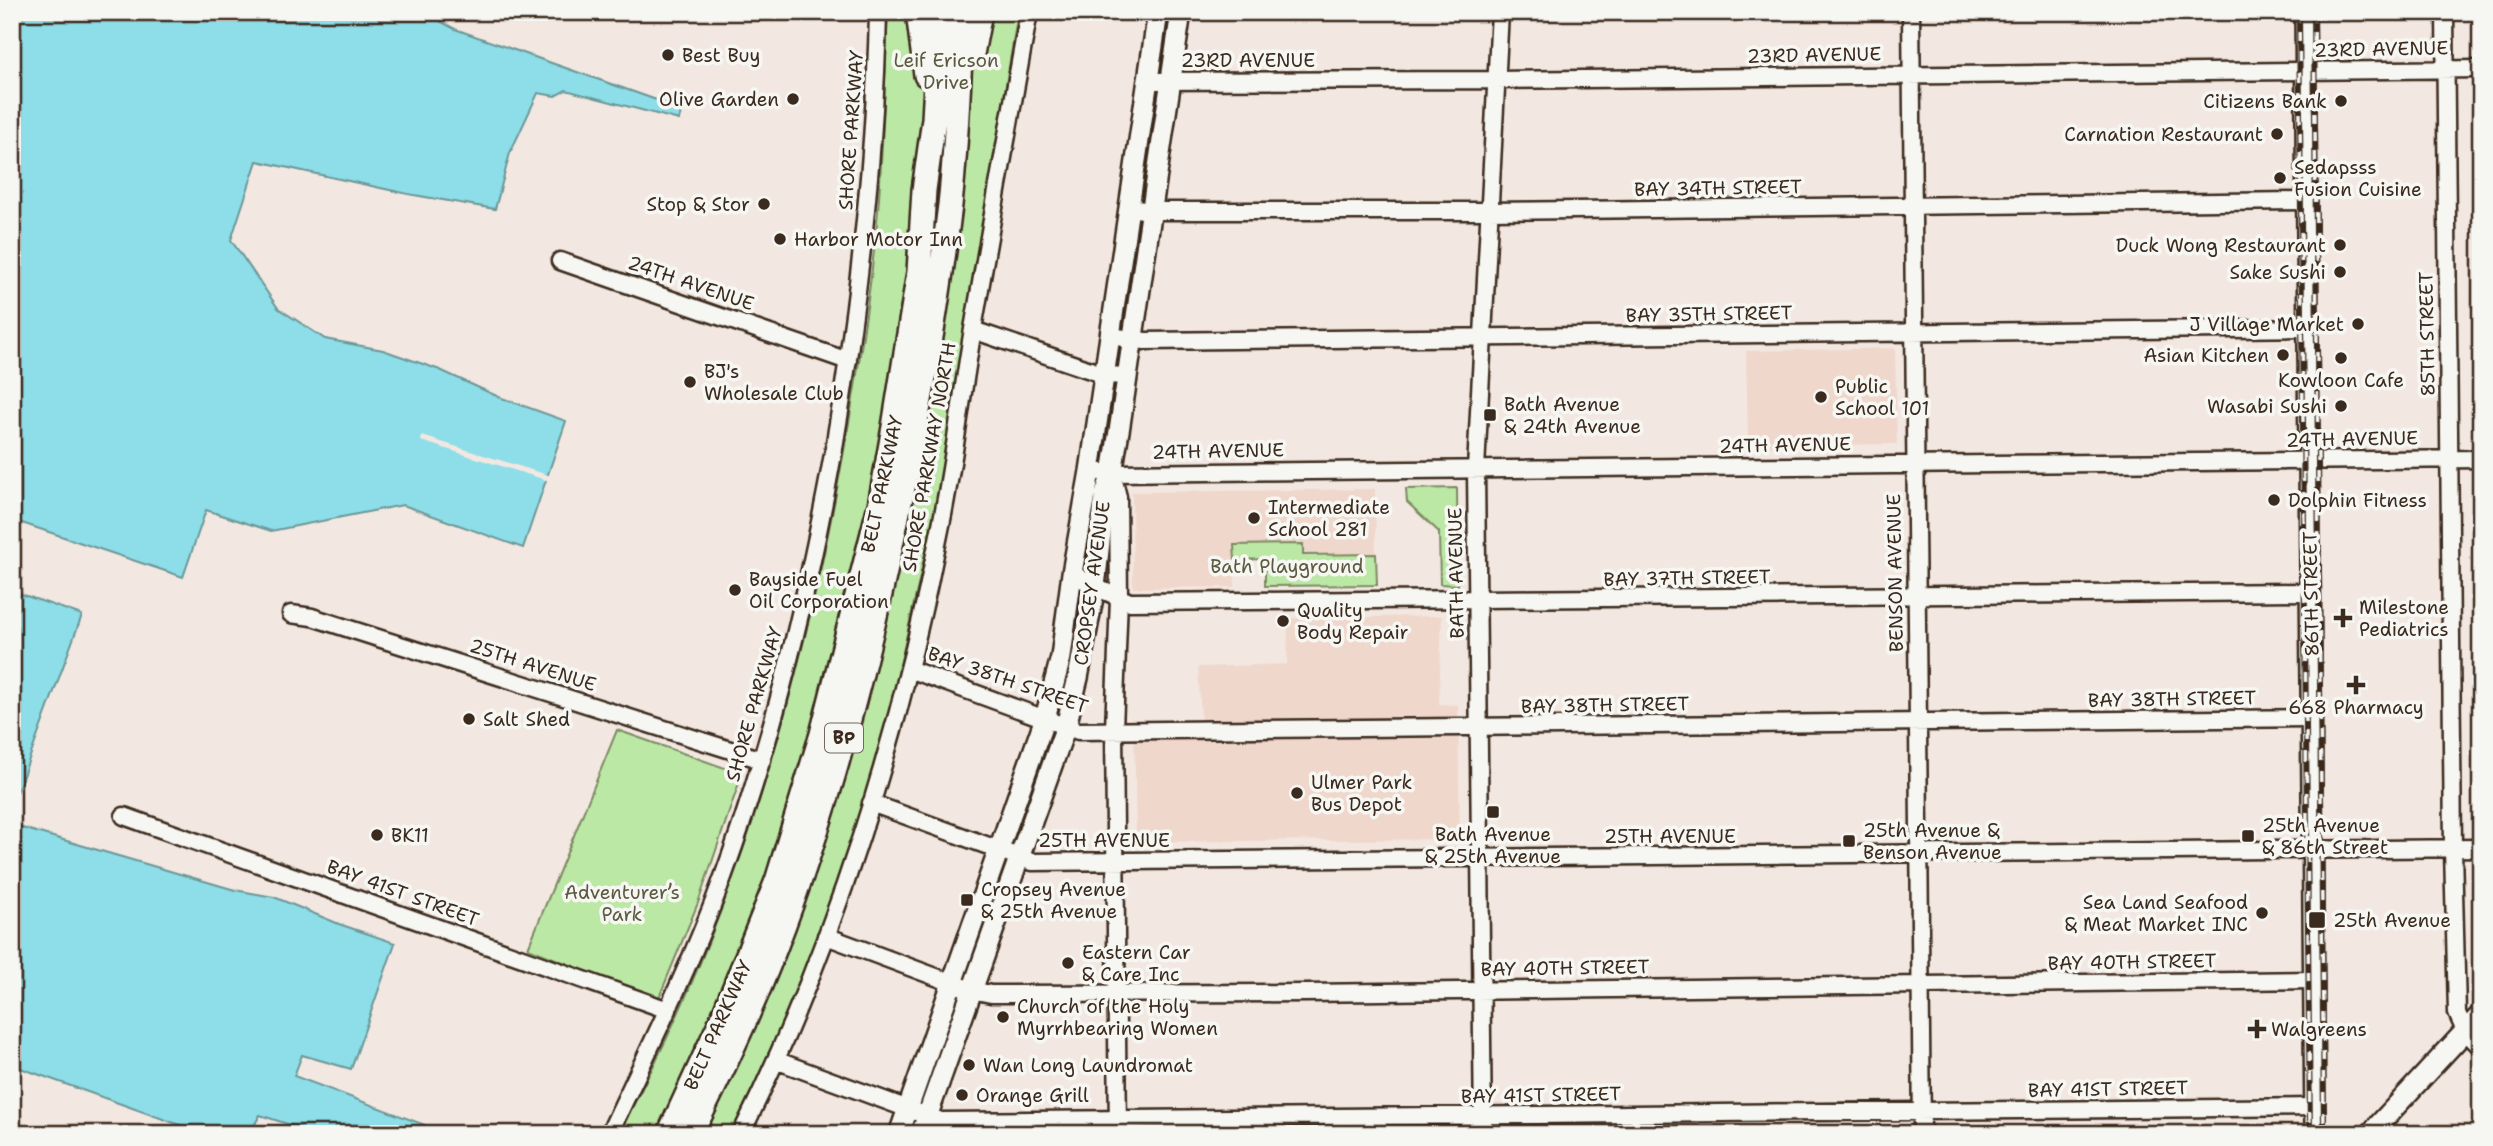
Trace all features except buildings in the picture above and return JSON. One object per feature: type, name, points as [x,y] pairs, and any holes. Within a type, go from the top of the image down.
[{"type":"highway","points":[[918,12],[926,67],[924,190]]},
{"type":"highway","name":"BELT PARKWAY","points":[[669,1134],[723,1017],[777,881],[836,682],[880,505],[919,272],[924,190],[934,119],[940,12]]},
{"type":"highway","name":"BELT PARKWAY","points":[[691,1134],[775,950],[824,805],[868,650],[917,424],[950,203],[962,12]]},
{"type":"highway","points":[[950,203],[980,12]]},
{"type":"main road","name":"CROPSEY AVENUE","points":[[899,1134],[1045,718],[1061,657],[1158,12]]},
{"type":"main road","name":"CROPSEY AVENUE","points":[[925,1125],[1066,726],[1078,678],[1095,587],[1105,495],[1112,473],[1181,12]]},
{"type":"main road","name":"86TH STREET","points":[[2305,12],[2315,850],[2315,1134]]},
{"type":"main road","points":[[2370,1134],[2481,1014]]},
{"type":"street","name":"SHORE PARKWAY","points":[[609,1134],[668,1010],[723,878],[776,715],[798,625],[823,510],[848,361],[869,197],[878,12]]},
{"type":"street","name":"SHORE PARKWAY NORTH","points":[[741,1134],[778,1061],[826,936],[871,803],[909,669],[941,525],[1029,12]]},
{"type":"street","name":"BATH AVENUE","points":[[1483,1134],[1476,469],[1500,12]]},
{"type":"street","name":"BENSON AVENUE","points":[[1911,12],[1922,1134]]},
{"type":"street","name":"85TH STREET","points":[[2445,12],[2453,849],[2457,1013],[2465,1031]]},
{"type":"street","name":"23RD AVENUE","points":[[1148,80],[1496,80],[2481,69]]},
{"type":"street","name":"BAY 34TH STREET","points":[[1130,208],[1150,211],[1488,211],[2306,201]]},
{"type":"street","name":"24TH AVENUE","points":[[560,261],[848,361]]},
{"type":"street","name":"BAY 35TH STREET","points":[[1110,336],[1158,341],[2308,328]]},
{"type":"street","points":[[973,330],[1104,375],[1127,376]]},
{"type":"street","name":"24TH AVENUE","points":[[1090,471],[1112,473],[2481,459]]},
{"type":"street","points":[[1112,473],[1118,497],[1119,598],[1114,729],[1118,1127]]},
{"type":"street","name":"BAY 37TH STREET","points":[[1072,573],[1130,603],[2310,592]]},
{"type":"street","name":"25TH AVENUE","points":[[291,614],[312,617],[762,760]]},
{"type":"street","name":"BAY 38TH STREET","points":[[909,669],[1078,730],[2312,718]]},
{"type":"street","name":"25TH AVENUE","points":[[871,803],[1032,862],[2481,848]]},
{"type":"street","name":"BAY 41ST STREET","points":[[124,816],[668,1010]]},
{"type":"street","name":"BAY 40TH STREET","points":[[826,936],[971,990],[991,994],[1306,993],[2315,980]]},
{"type":"street","points":[[2465,1031],[2481,1047]]},
{"type":"street","name":"BAY 41ST STREET","points":[[778,1061],[908,1108],[925,1125],[941,1121],[1118,1127],[1483,1116],[2315,1107]]},
{"type":"shaded area","name":"Public School 101","points":[[1895,348],[1897,444],[1748,446],[1746,351]]},
{"type":"shaded area","name":"Intermediate School 281","points":[[1375,489],[1376,554],[1303,555],[1302,544],[1235,545],[1235,587],[1133,588],[1132,492]]},
{"type":"shaded area","points":[[1442,616],[1439,704],[1458,705],[1460,839],[1136,842],[1134,722],[1201,722],[1198,667],[1287,664],[1288,618]]},
{"type":"green space","name":"Leif Ericson Drive","points":[[888,12],[1018,12],[938,497],[891,705],[856,829],[818,937],[795,996],[732,1134],[627,1134],[621,1128],[662,1048],[699,966],[732,880],[761,793],[810,617],[846,440],[870,289],[879,198]]},
{"type":"green space","points":[[1457,488],[1458,585],[1440,584],[1439,532],[1407,502],[1406,489]]},
{"type":"green space","name":"Bath Playground","points":[[1303,544],[1303,555],[1376,554],[1377,585],[1265,586],[1265,559],[1235,560],[1234,545]]},
{"type":"green space","name":"Adventurer’s Park","points":[[617,730],[742,774],[698,903],[658,1000],[528,948]]},
{"type":"water","points":[[12,12],[423,12],[455,29],[682,109],[679,120],[566,90],[555,96],[538,93],[510,153],[495,209],[408,194],[257,161],[231,240],[278,308],[325,339],[383,350],[566,421],[523,548],[403,505],[271,531],[206,510],[183,577],[16,521],[12,530]]},
{"type":"water","points":[[12,591],[82,615],[17,792],[12,790]]},
{"type":"water","points":[[12,825],[235,890],[274,897],[339,924],[395,943],[351,1069],[302,1055],[294,1076],[425,1125],[422,1134],[318,1134],[260,1115],[254,1126],[267,1134],[205,1134],[12,1065]]},
{"type":"pier","points":[[422,436],[551,476],[549,481],[421,441]]},
{"type":"railway","points":[[2299,12],[2310,1134]]},
{"type":"railway","points":[[2314,12],[2324,1134]]},
{"type":"place","name":"Best Buy","points":[[668,55]]},
{"type":"place","name":"Olive Garden","points":[[793,99]]},
{"type":"place","name":"Citizens Bank","points":[[2341,101]]},
{"type":"place","name":"Carnation Restaurant","points":[[2277,134]]},
{"type":"place","name":"Sedapsss Fusion Cuisine","points":[[2280,178]]},
{"type":"place","name":"Stop & Stor","points":[[764,204]]},
{"type":"place","name":"Harbor Motor Inn","points":[[780,239]]},
{"type":"place","name":"Duck Wong Restaurant","points":[[2340,245]]},
{"type":"place","name":"Sake Sushi","points":[[2340,272]]},
{"type":"place","name":"J Village Market","points":[[2358,324]]},
{"type":"place","name":"Asian Kitchen","points":[[2283,355]]},
{"type":"place","name":"Kowloon Cafe","points":[[2341,358]]},
{"type":"place","name":"BJ's Wholesale Club","points":[[690,382]]},
{"type":"place","name":"Public School 101","points":[[1821,397]]},
{"type":"place","name":"Wasabi Sushi","points":[[2341,406]]},
{"type":"place","name":"Bath Avenue & 24th Avenue","points":[[1490,415]]},
{"type":"place","name":"Dolphin Fitness","points":[[2274,500]]},
{"type":"place","name":"Intermediate School 281","points":[[1254,518]]},
{"type":"place","name":"Bayside Fuel Oil Corporation","points":[[735,590]]},
{"type":"place","name":"Milestone Pediatrics","points":[[2343,618]]},
{"type":"place","name":"Quality Body Repair","points":[[1283,621]]},
{"type":"place","name":"668 Pharmacy","points":[[2356,685]]},
{"type":"place","name":"Salt Shed","points":[[469,719]]},
{"type":"place","name":"Ulmer Park Bus Depot","points":[[1297,793]]},
{"type":"place","name":"Bath Avenue & 25th Avenue","points":[[1493,812]]},
{"type":"place","name":"BK11","points":[[377,835]]},
{"type":"place","name":"25th Avenue & 86th Street","points":[[2248,836]]},
{"type":"place","name":"25th Avenue & Benson Avenue","points":[[1849,841]]},
{"type":"place","name":"Cropsey Avenue & 25th Avenue","points":[[967,900]]},
{"type":"place","name":"Sea Land Seafood & Meat Market INC","points":[[2262,913]]},
{"type":"place","name":"25th Avenue","points":[[2317,920]]},
{"type":"place","name":"Eastern Car & Care Inc","points":[[1068,963]]},
{"type":"place","name":"Church of the Holy Myrrhbearing Women","points":[[1003,1017]]},
{"type":"place","name":"Walgreens","points":[[2257,1029]]},
{"type":"place","name":"Wan Long Laundromat","points":[[969,1065]]},
{"type":"place","name":"Orange Grill","points":[[962,1095]]}]
